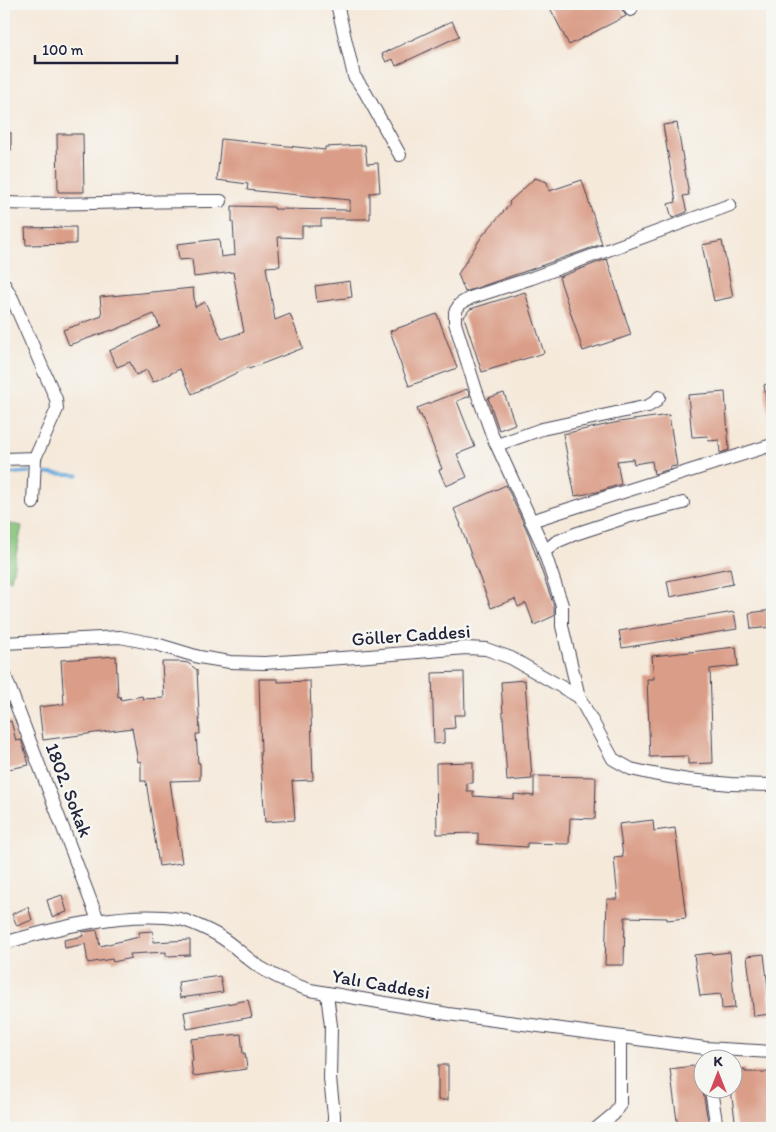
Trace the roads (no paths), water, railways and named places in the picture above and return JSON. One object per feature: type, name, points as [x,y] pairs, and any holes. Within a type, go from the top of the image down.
[{"type":"street","points":[[337,4],[354,76],[366,92],[400,155]]},
{"type":"street","points":[[4,203],[46,205],[221,201]]},
{"type":"street","points":[[730,205],[532,278],[470,298],[460,304],[455,312],[455,323],[476,390],[497,445],[544,552],[562,605],[562,626],[579,697],[613,759],[631,768],[688,780],[772,785]]},
{"type":"street","points":[[4,284],[12,298],[56,399],[57,409],[35,458],[33,504]]},
{"type":"street","points":[[497,445],[542,429],[648,406],[659,398]]},
{"type":"street","points":[[531,521],[772,445]]},
{"type":"street","points":[[4,458],[35,458]]},
{"type":"street","points":[[544,552],[556,542],[575,534],[627,517],[683,503]]},
{"type":"street","name":"Göller Caddesi","points":[[4,643],[120,637],[156,644],[199,657],[230,662],[264,663],[466,648],[486,649],[512,658],[579,697]]},
{"type":"street","name":"1802. Sokak","points":[[4,673],[98,920]]},
{"type":"street","name":"Yalı Caddesi","points":[[4,943],[98,920],[154,916],[182,920],[218,935],[261,968],[297,986],[327,994],[448,1014],[620,1037],[694,1052]]},
{"type":"street","points":[[327,994],[331,1026],[330,1078],[334,1128]]},
{"type":"street","points":[[597,1128],[614,1114],[620,1104],[620,1037]]},
{"type":"street","name":"Yalı Caddesi","points":[[744,1053],[772,1052]]},
{"type":"street","points":[[713,1100],[717,1128]]},
{"type":"waterway","points":[[4,474],[30,472]]},
{"type":"waterway","points":[[42,473],[78,475]]}]
